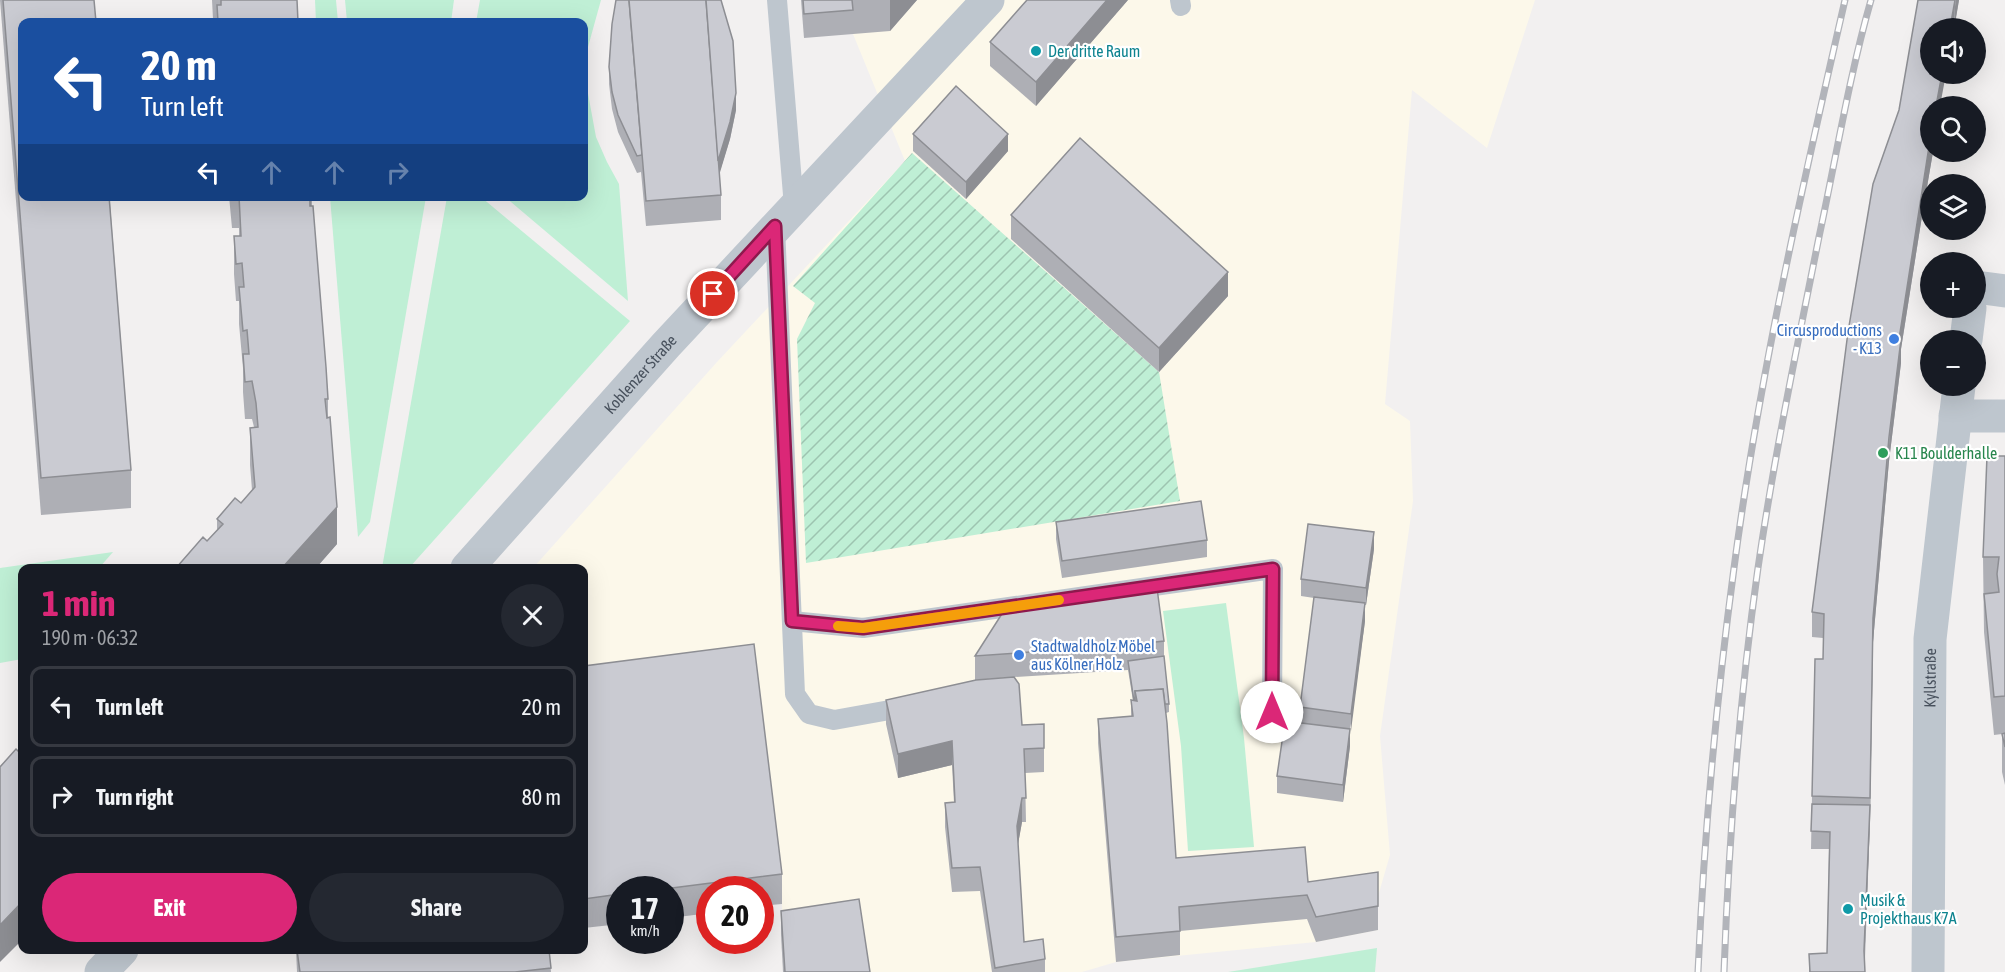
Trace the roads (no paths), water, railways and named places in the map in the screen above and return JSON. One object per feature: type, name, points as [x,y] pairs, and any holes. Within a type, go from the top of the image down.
[{"type":"street","name":"Koblenzer Straße","points":[[471,564],[666,345],[988,0]]},
{"type":"street","points":[[1986,288],[2005,291]]},
{"type":"street","points":[[1957,401],[2005,416]]},
{"type":"street","name":"Kyllstraße","points":[[1928,972],[1930,639],[1957,401]]},
{"type":"street","points":[[101,972],[118,954]]},
{"type":"lane","points":[[777,0],[795,694],[809,714],[834,720],[928,703]]},
{"type":"lane","points":[[792,621],[863,628],[1273,569],[1272,712]]},
{"type":"railway","points":[[1698,972],[1707,820],[1716,719],[1744,496],[1783,283],[1845,0]]},
{"type":"railway","points":[[1724,972],[1729,871],[1745,669],[1764,526],[1802,320],[1849,88],[1871,0]]},
{"type":"place","name":"Der dritte Raum","points":[[1036,51]]},
{"type":"place","name":"Circusproductions - K13","points":[[1894,339]]},
{"type":"place","name":"K11 Boulderhalle","points":[[1883,453]]},
{"type":"place","name":"Stadtwaldholz Möbel aus Kölner Holz","points":[[1019,655]]},
{"type":"place","name":"Musik & Projekthaus K7A","points":[[1848,909]]}]
